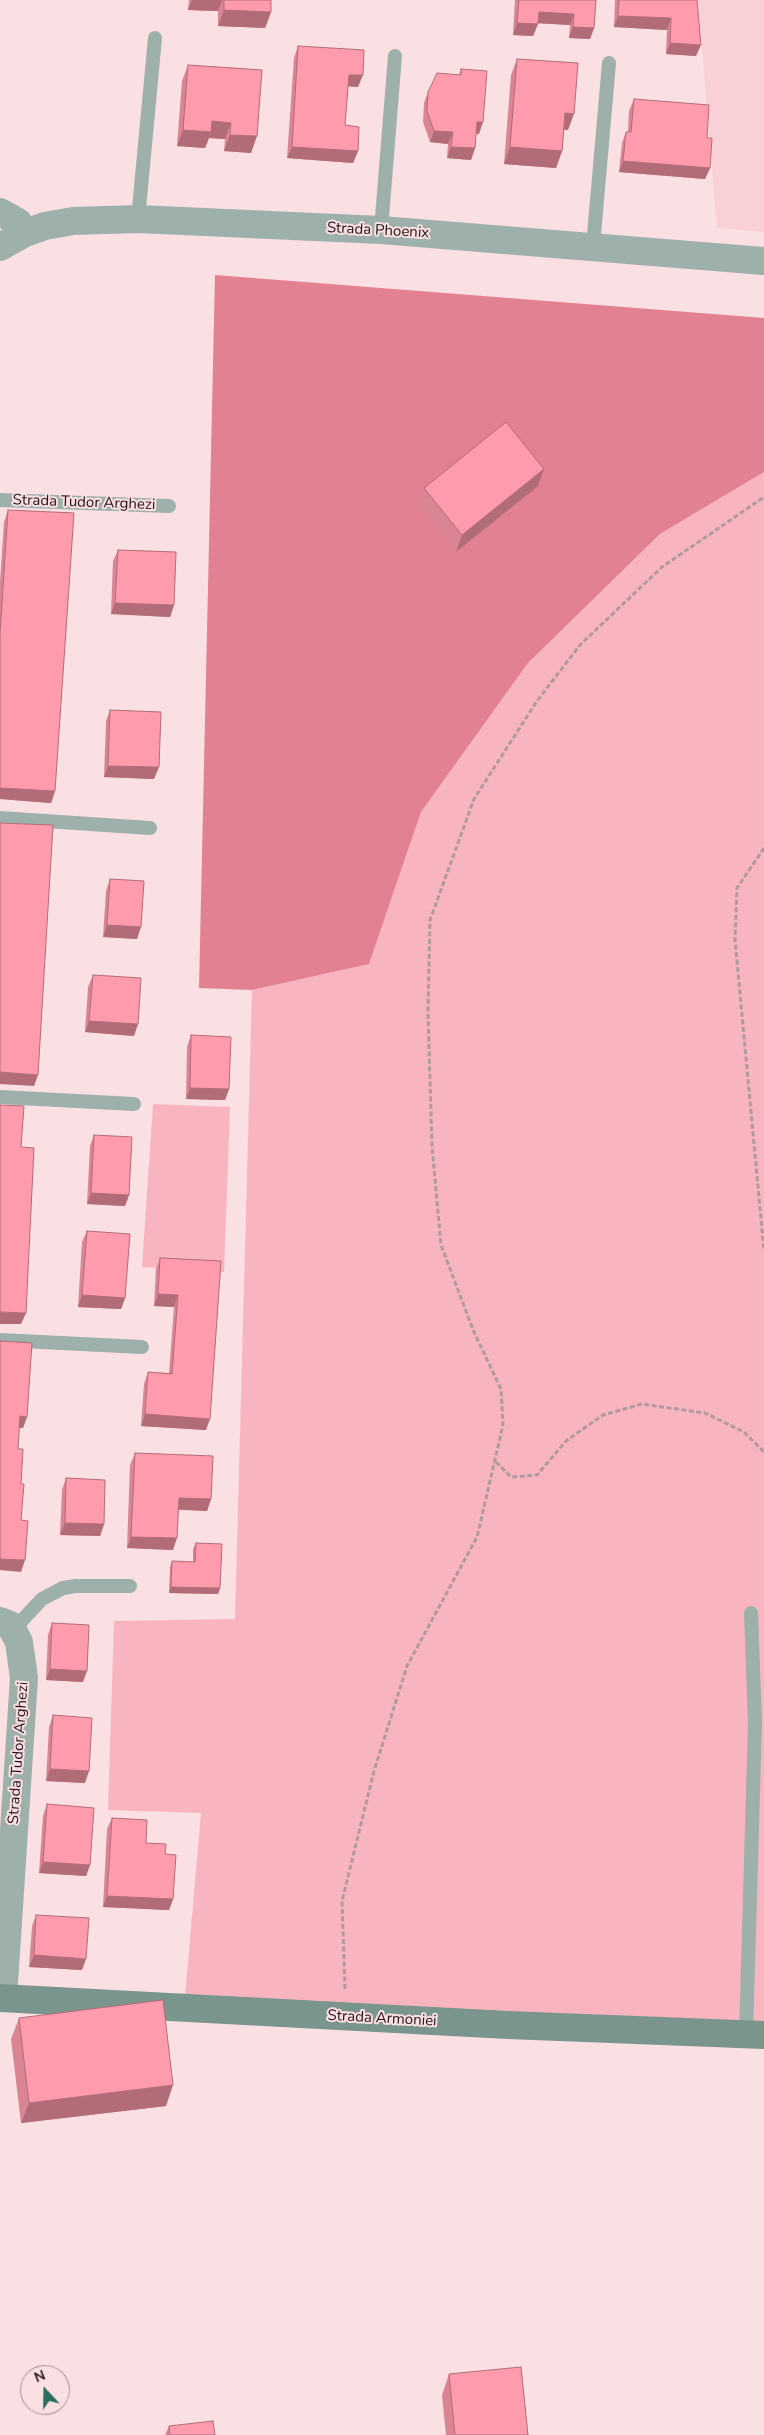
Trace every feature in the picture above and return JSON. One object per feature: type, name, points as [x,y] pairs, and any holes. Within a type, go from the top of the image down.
[{"type":"street","points":[[0,212],[18,222],[25,232]]},
{"type":"street","name":"Strada Phoenix","points":[[0,247],[25,232],[73,221],[138,220],[381,230],[764,261]]},
{"type":"street","name":"Strada Tudor Arghezi","points":[[2,1998],[24,1678],[19,1642],[7,1626]]},
{"type":"street","name":"Strada Armoniei","points":[[2,1998],[346,2017],[755,2034]]},
{"type":"lane","points":[[138,220],[155,38]]},
{"type":"lane","points":[[381,230],[395,56]]},
{"type":"lane","points":[[593,246],[609,63]]},
{"type":"lane","name":"Strada Tudor Arghezi","points":[[0,500],[168,506]]},
{"type":"lane","points":[[0,818],[150,828]]},
{"type":"lane","points":[[0,1097],[134,1104]]},
{"type":"lane","points":[[0,1340],[142,1347]]},
{"type":"lane","name":"Strada Tudor Arghezi","points":[[7,1626],[42,1599],[63,1588],[76,1586],[130,1586]]},
{"type":"lane","points":[[751,1613],[755,1723],[755,2034]]},
{"type":"path","points":[[346,2017],[342,1901],[374,1771],[407,1666],[477,1537],[503,1425],[501,1389],[474,1332],[441,1245],[432,1146],[428,1013],[430,920],[474,799],[537,701],[580,645],[662,566],[764,497]]},
{"type":"path","points":[[764,848],[737,888],[734,940],[764,1252]]},
{"type":"path","points":[[496,1461],[512,1477],[537,1476],[566,1441],[602,1415],[642,1404],[706,1413],[744,1432],[764,1452]]},
{"type":"shaded area","points":[[698,0],[764,0],[764,232],[717,228]]},
{"type":"shaded area","points":[[215,275],[764,318],[764,472],[660,534],[528,663],[421,812],[369,964],[252,990],[199,988]]},
{"type":"shaded area","points":[[764,472],[764,2035],[184,2008],[201,1813],[108,1810],[114,1621],[235,1619],[252,990],[369,964],[421,812],[528,663],[660,534]]},
{"type":"shaded area","points":[[153,1104],[230,1107],[224,1272],[142,1267]]},
{"type":"building","points":[[224,0],[271,0],[271,12],[224,10]]},
{"type":"building","points":[[519,0],[596,0],[594,28],[573,27],[574,14],[539,12],[538,24],[517,23]]},
{"type":"building","points":[[619,0],[697,0],[701,45],[670,43],[671,18],[618,16]]},
{"type":"building","points":[[298,46],[364,50],[363,75],[349,75],[345,125],[359,127],[358,151],[292,147]]},
{"type":"building","points":[[517,59],[578,63],[574,114],[565,113],[562,151],[510,147]]},
{"type":"building","points":[[188,65],[262,70],[257,136],[230,135],[231,123],[212,121],[211,132],[183,130]]},
{"type":"building","points":[[461,69],[487,71],[483,122],[477,122],[475,148],[451,147],[453,132],[434,131],[427,111],[428,92],[437,73],[461,75]]},
{"type":"building","points":[[634,99],[709,105],[707,138],[712,138],[710,168],[623,161],[626,132],[631,132]]},
{"type":"building","points":[[506,422],[544,469],[462,535],[424,488]]},
{"type":"building","points":[[8,510],[74,513],[55,791],[0,788],[0,634]]},
{"type":"building","points":[[118,550],[176,552],[174,605],[115,603]]},
{"type":"building","points":[[110,710],[161,712],[159,767],[108,766]]},
{"type":"building","points":[[0,823],[53,825],[38,1075],[0,1072]]},
{"type":"building","points":[[110,879],[144,881],[141,927],[107,925]]},
{"type":"building","points":[[93,975],[141,978],[138,1024],[89,1021]]},
{"type":"building","points":[[191,1035],[231,1037],[229,1089],[190,1088]]},
{"type":"building","points":[[0,1105],[24,1106],[21,1147],[34,1148],[26,1313],[0,1312]]},
{"type":"building","points":[[94,1135],[132,1137],[129,1195],[91,1193]]},
{"type":"building","points":[[87,1231],[130,1234],[125,1298],[82,1295]]},
{"type":"building","points":[[160,1258],[221,1261],[210,1419],[145,1414],[148,1372],[172,1374],[178,1295],[158,1294]]},
{"type":"building","points":[[0,1341],[32,1343],[27,1417],[20,1416],[18,1449],[23,1449],[21,1484],[24,1484],[21,1520],[28,1521],[25,1560],[0,1559]]},
{"type":"building","points":[[135,1453],[213,1456],[211,1499],[179,1498],[177,1538],[131,1537]]},
{"type":"building","points":[[66,1478],[105,1480],[104,1524],[65,1523]]},
{"type":"building","points":[[196,1543],[222,1544],[220,1588],[171,1587],[172,1561],[195,1562]]},
{"type":"building","points":[[52,1623],[89,1625],[87,1671],[50,1669]]},
{"type":"building","points":[[53,1715],[92,1718],[89,1771],[50,1769]]},
{"type":"building","points":[[47,1804],[94,1808],[90,1865],[43,1862]]},
{"type":"building","points":[[112,1818],[147,1820],[146,1843],[166,1844],[165,1854],[176,1855],[173,1899],[107,1896]]},
{"type":"building","points":[[36,1915],[89,1918],[86,1959],[34,1955]]},
{"type":"building","points":[[163,2000],[173,2085],[29,2103],[19,2018]]},
{"type":"building","points":[[521,2367],[528,2435],[455,2435],[449,2374]]},
{"type":"building","points":[[213,2421],[215,2435],[170,2435],[169,2426]]}]
